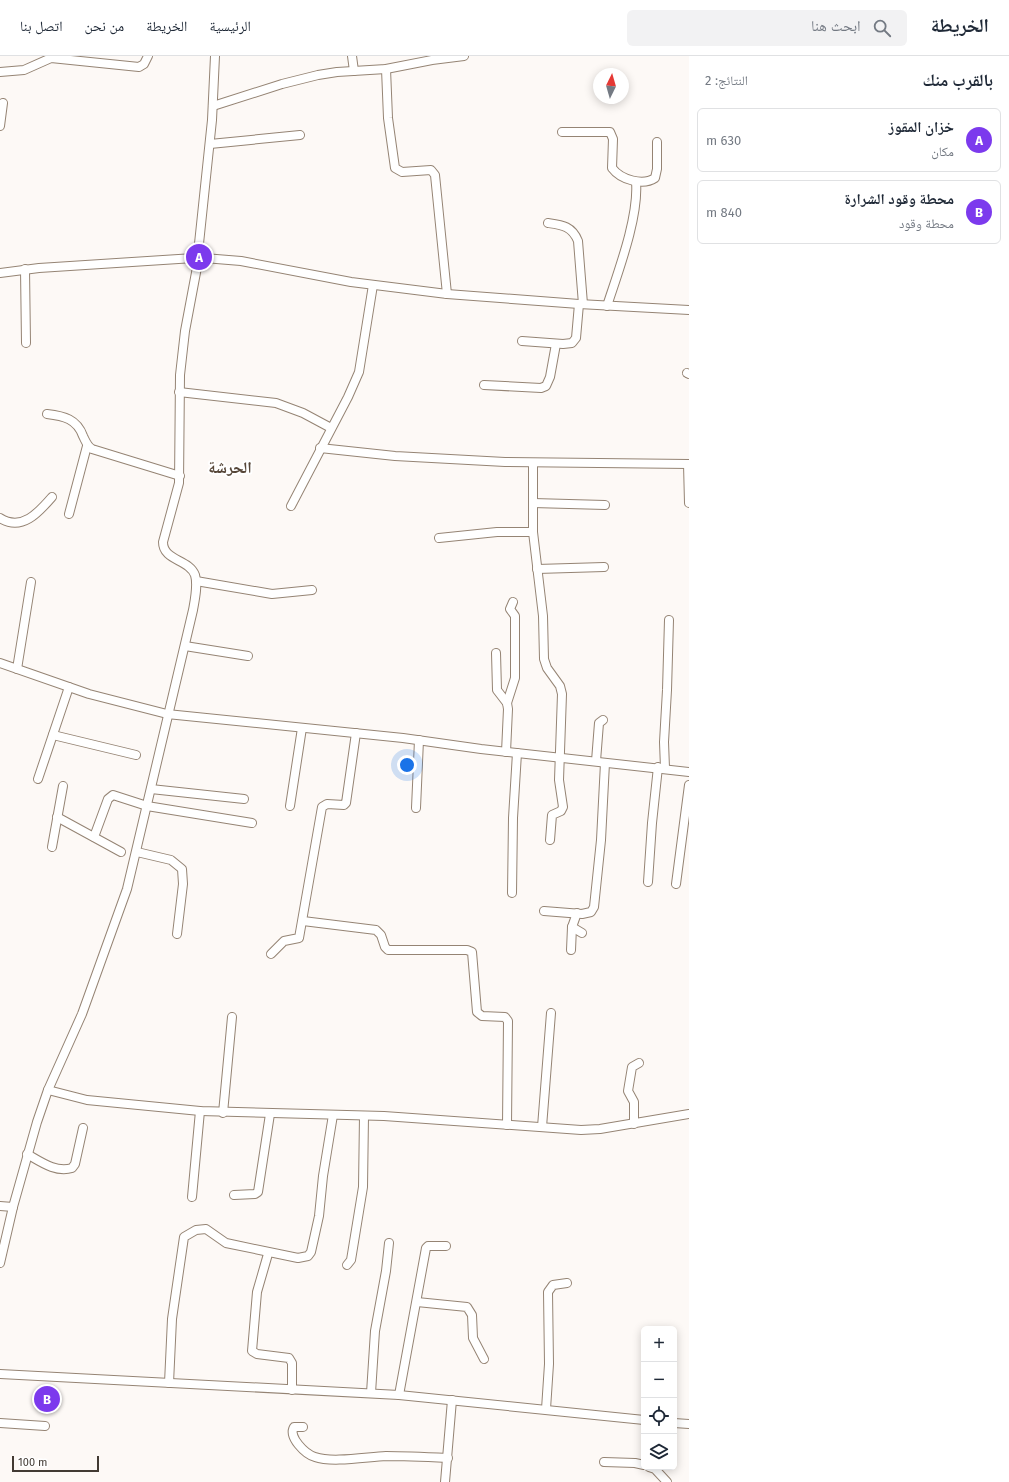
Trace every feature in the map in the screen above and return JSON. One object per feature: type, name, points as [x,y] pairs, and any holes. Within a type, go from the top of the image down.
[{"type":"street","points":[[0,72],[24,70],[51,58],[139,67],[144,64],[148,56]]},
{"type":"street","points":[[0,1263],[27,1154],[48,1090],[82,1014],[127,889],[137,852],[167,714],[195,600],[196,581],[194,572],[168,554],[163,546],[164,536],[178,494],[180,476],[179,392],[183,345],[199,258],[210,144],[215,56]]},
{"type":"street","points":[[352,56],[354,71]]},
{"type":"street","points":[[213,106],[282,84],[318,75],[386,69],[432,60],[464,56]]},
{"type":"street","points":[[386,69],[389,124],[395,168],[402,172],[431,170],[435,175],[447,294]]},
{"type":"street","points":[[0,126],[3,103]]},
{"type":"street","points":[[562,132],[610,132],[613,139],[612,168],[617,173],[636,182],[650,181],[655,178],[657,169],[658,142]]},
{"type":"street","points":[[210,144],[300,135]]},
{"type":"street","points":[[607,306],[627,240],[633,210],[636,182]]},
{"type":"street","points":[[522,340],[556,344],[568,344],[574,341],[581,304],[578,241],[575,235],[567,227],[548,223]]},
{"type":"street","points":[[0,274],[25,270],[199,258],[241,261],[316,276],[447,294],[607,306],[689,310]]},
{"type":"street","points":[[25,270],[26,343]]},
{"type":"street","points":[[291,506],[359,372],[373,285]]},
{"type":"street","points":[[484,385],[541,388],[546,386],[550,377],[556,344]]},
{"type":"street","points":[[179,392],[276,403],[302,413],[331,428]]},
{"type":"street","points":[[47,414],[59,415],[72,420],[80,430],[87,446],[69,514]]},
{"type":"street","points":[[87,446],[97,451],[180,476]]},
{"type":"street","points":[[320,448],[395,456],[534,463],[689,464],[689,503]]},
{"type":"street","points":[[534,463],[533,532],[542,606],[545,664],[562,692],[559,788],[563,807],[561,812],[552,816],[550,840]]},
{"type":"street","points":[[0,518],[12,523],[28,520],[36,515],[52,497]]},
{"type":"street","points":[[533,503],[605,505]]},
{"type":"street","points":[[439,538],[497,532],[533,532]]},
{"type":"street","points":[[537,568],[604,567]]},
{"type":"street","points":[[196,581],[272,594],[312,590]]},
{"type":"street","points":[[17,669],[31,582]]},
{"type":"street","points":[[506,752],[507,703],[515,678],[515,616],[510,609],[513,602]]},
{"type":"street","points":[[648,882],[652,823],[662,768],[664,742],[667,690],[668,620]]},
{"type":"street","points":[[184,646],[248,656]]},
{"type":"street","points":[[496,653],[497,690],[507,703]]},
{"type":"street","points":[[0,663],[124,704],[167,714],[356,733],[506,752],[689,772]]},
{"type":"street","points":[[38,779],[69,687]]},
{"type":"street","points":[[596,761],[599,723],[603,720]]},
{"type":"street","points":[[290,806],[302,728]]},
{"type":"street","points":[[271,954],[284,941],[299,938],[322,807],[327,804],[344,805],[346,803],[356,733]]},
{"type":"street","points":[[53,735],[136,754]]},
{"type":"street","points":[[416,808],[419,740]]},
{"type":"street","points":[[512,894],[513,818],[517,753]]},
{"type":"street","points":[[544,911],[577,913],[590,912],[594,904],[601,840],[605,763]]},
{"type":"street","points":[[676,884],[689,785]]},
{"type":"street","points":[[52,847],[63,786]]},
{"type":"street","points":[[151,789],[244,799]]},
{"type":"street","points":[[94,837],[110,796],[120,796],[147,806],[252,823]]},
{"type":"street","points":[[57,817],[121,852]]},
{"type":"street","points":[[137,852],[172,860],[182,869],[183,884],[177,934]]},
{"type":"street","points":[[571,950],[572,927],[577,913]]},
{"type":"street","points":[[303,921],[376,930],[380,932],[385,947],[388,950],[467,950],[472,952],[477,1012],[482,1016],[505,1017],[508,1021],[507,1125]]},
{"type":"street","points":[[572,927],[582,934]]},
{"type":"street","points":[[542,1127],[552,1013]]},
{"type":"street","points":[[223,1113],[232,1017]]},
{"type":"street","points":[[634,1124],[634,1102],[628,1091],[632,1067],[639,1063]]},
{"type":"street","points":[[48,1090],[70,1097],[87,1100],[200,1112],[438,1119],[542,1127],[600,1129],[689,1114]]},
{"type":"street","points":[[192,1196],[200,1112]]},
{"type":"street","points":[[234,1195],[255,1194],[258,1192],[270,1114]]},
{"type":"street","points":[[169,1383],[172,1319],[184,1237],[196,1230],[206,1229],[215,1234],[224,1242],[268,1254],[303,1258],[311,1252],[319,1216],[332,1115]]},
{"type":"street","points":[[347,1265],[351,1260],[362,1198],[364,1116]]},
{"type":"street","points":[[27,1154],[54,1168],[62,1170],[72,1168],[75,1164],[83,1128]]},
{"type":"street","points":[[0,1206],[13,1207]]},
{"type":"street","points":[[370,1393],[375,1331],[386,1271],[389,1243]]},
{"type":"street","points":[[399,1395],[426,1248],[428,1246],[446,1246]]},
{"type":"street","points":[[268,1254],[257,1292],[252,1351],[257,1354],[289,1358],[292,1363],[292,1390]]},
{"type":"street","points":[[546,1409],[549,1364],[548,1292],[553,1285],[567,1283]]},
{"type":"street","points":[[417,1302],[462,1306],[470,1311],[472,1338],[479,1354],[484,1359]]},
{"type":"street","points":[[0,1374],[399,1395],[641,1420]]},
{"type":"street","points":[[445,1482],[452,1400]]},
{"type":"street","points":[[0,1423],[45,1426]]},
{"type":"street","points":[[677,1423],[689,1424]]},
{"type":"street","points":[[303,1427],[293,1427],[295,1437],[306,1453],[316,1457],[328,1459],[387,1456],[448,1458]]},
{"type":"street","points":[[604,1462],[641,1464]]},
{"type":"street","points":[[656,1470],[667,1482]]},
{"type":"place","name":"خزان المقوز","points":[[199,257]]},
{"type":"place","name":"محطة وقود الشرارة","points":[[47,1399]]},
{"type":"district","name":"الحرشة","points":[[230,467]]}]
